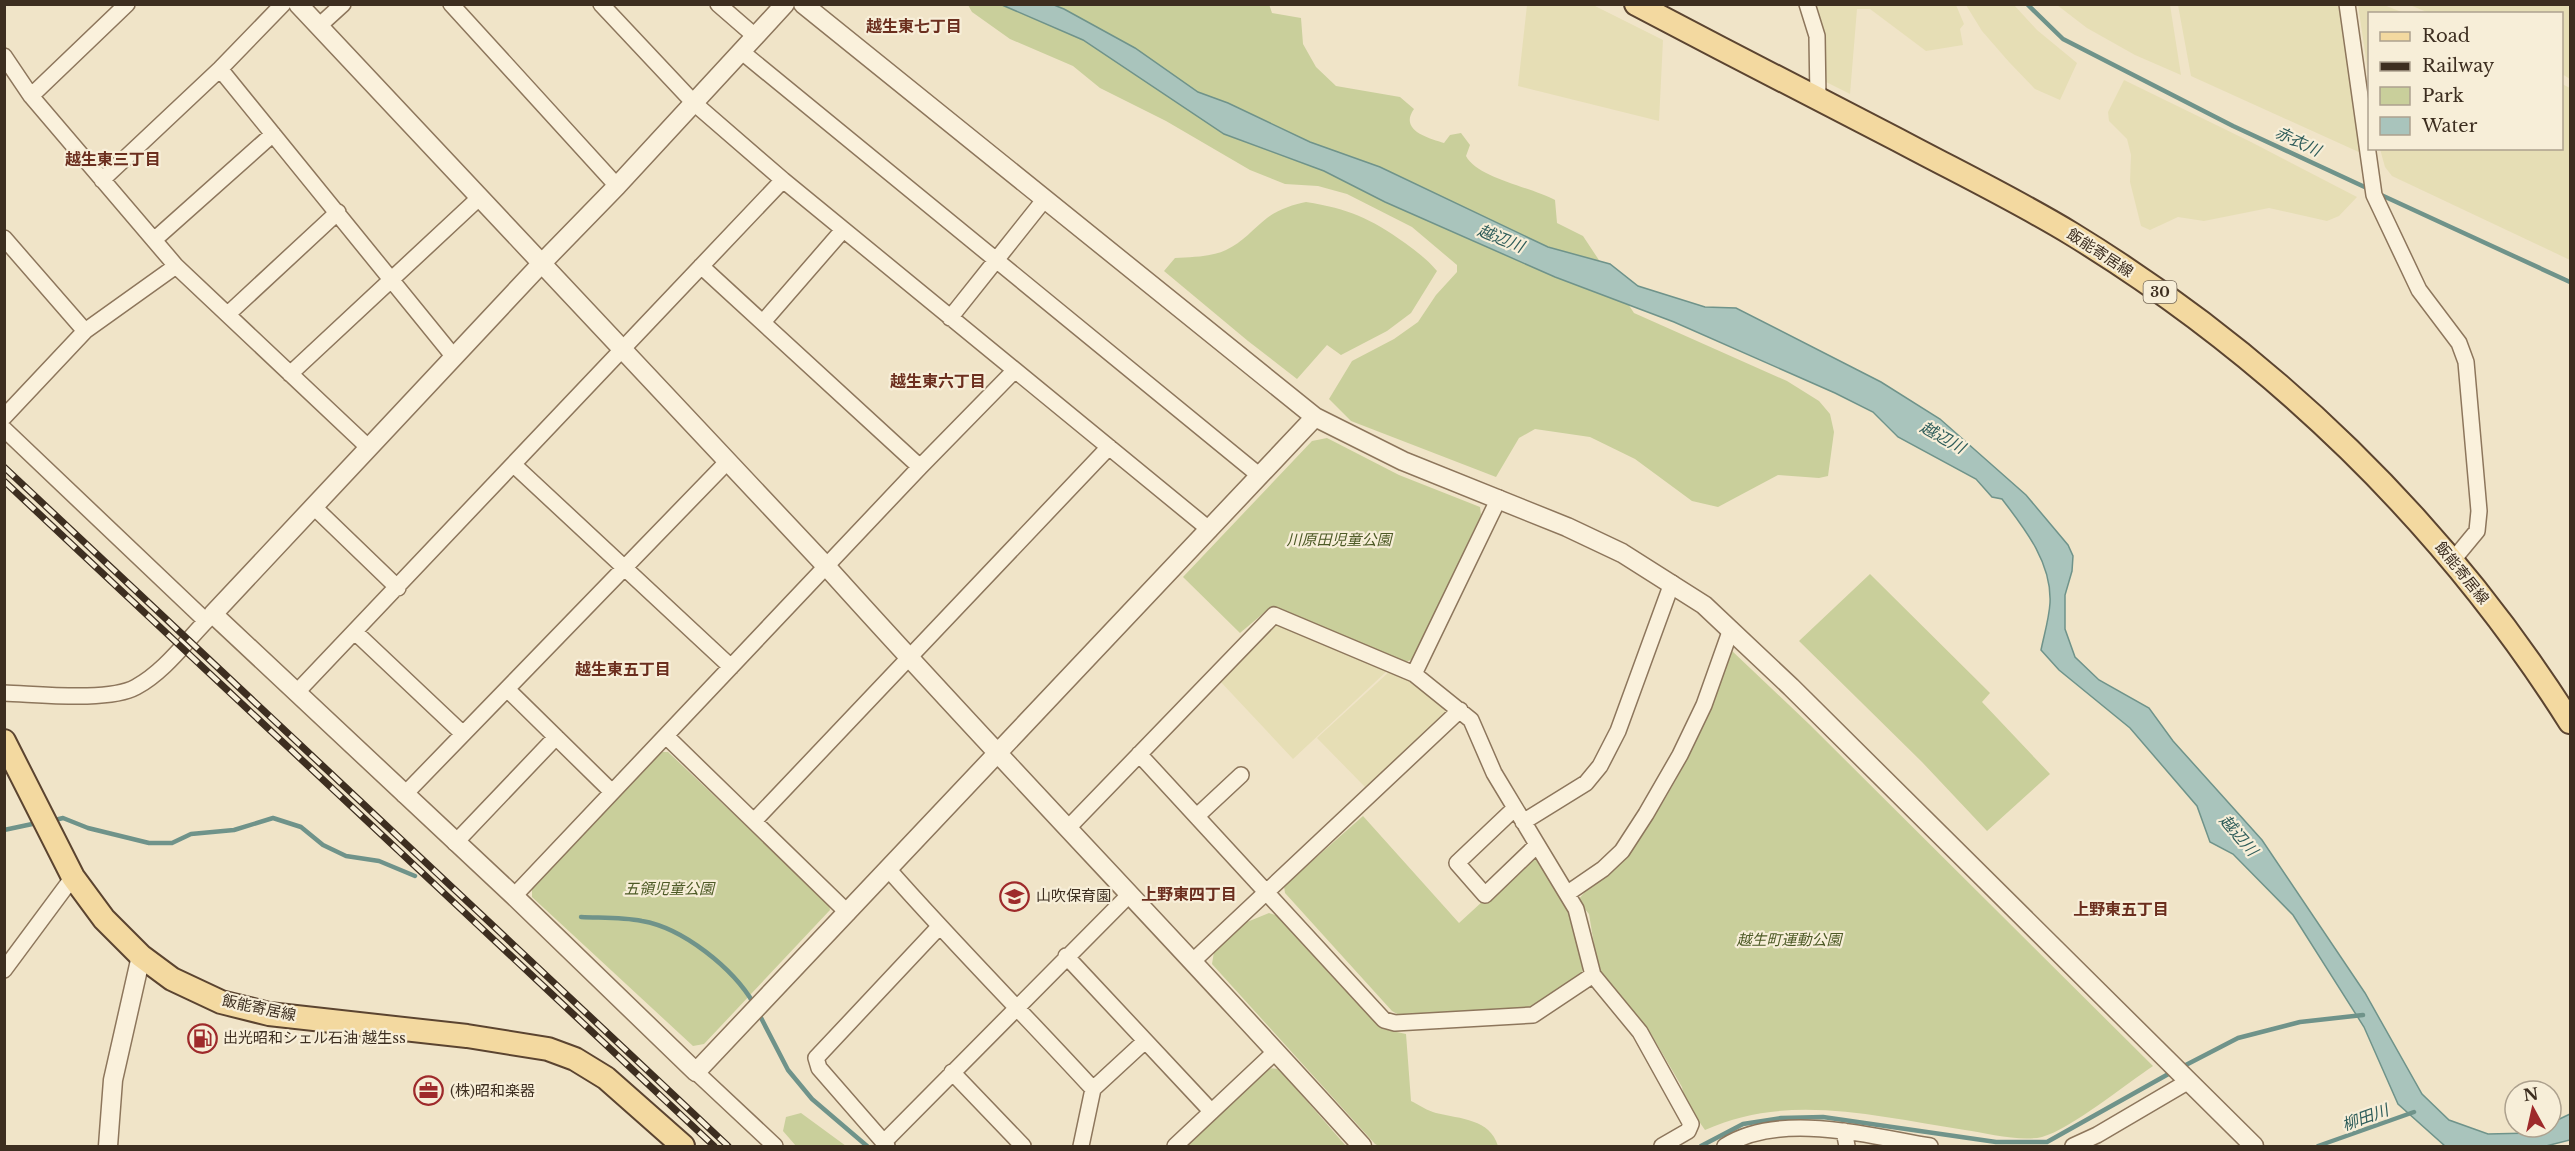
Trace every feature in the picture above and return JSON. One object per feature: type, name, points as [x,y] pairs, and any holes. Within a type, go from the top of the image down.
[{"type":"main road","name":"飯能寄居線","points":[[1636,4],[2044,217],[2125,268],[2193,315],[2265,372],[2396,496],[2452,560],[2505,627],[2571,722]]},
{"type":"main road","name":"飯能寄居線","points":[[4,741],[73,878],[104,919],[141,956],[172,979],[209,997],[269,1014],[467,1036],[548,1049],[575,1059],[606,1078],[683,1146]]},
{"type":"street","points":[[102,180],[220,69],[283,4]]},
{"type":"street","points":[[298,4],[728,460],[907,657],[1193,961],[1362,1146]]},
{"type":"street","points":[[320,26],[343,4]]},
{"type":"street","points":[[451,4],[617,186]]},
{"type":"street","points":[[602,4],[693,103],[843,230],[1210,530]]},
{"type":"street","points":[[718,4],[756,36]]},
{"type":"street","points":[[4,693],[107,695],[128,691],[153,676],[617,186],[785,4]]},
{"type":"street","points":[[803,4],[1315,417],[1403,461],[1499,498],[1622,553],[1704,605],[1731,629],[2254,1146]]},
{"type":"street","points":[[1807,4],[1817,36],[1818,99]]},
{"type":"street","points":[[2347,4],[2374,195],[2419,290],[2459,343],[2466,362],[2479,511],[2478,531],[2452,560]]},
{"type":"street","points":[[31,96],[123,6]]},
{"type":"street","points":[[742,52],[1260,476]]},
{"type":"street","points":[[4,56],[31,96],[176,266],[369,448]]},
{"type":"street","points":[[220,69],[393,279],[454,357]]},
{"type":"street","points":[[154,240],[273,134]]},
{"type":"street","points":[[296,693],[783,180]]},
{"type":"street","points":[[290,374],[480,197]]},
{"type":"street","points":[[951,318],[1044,200]]},
{"type":"street","points":[[228,314],[338,212]]},
{"type":"street","points":[[763,322],[843,230]]},
{"type":"street","points":[[4,238],[85,331]]},
{"type":"street","points":[[4,417],[85,331],[176,266]]},
{"type":"street","points":[[701,266],[920,467]]},
{"type":"street","points":[[514,897],[920,467],[1015,370]]},
{"type":"street","points":[[696,1072],[1315,417]]},
{"type":"street","points":[[4,429],[296,693],[775,1146]]},
{"type":"street","points":[[754,820],[1109,447]]},
{"type":"street","points":[[404,795],[728,460]]},
{"type":"street","points":[[514,465],[730,667]]},
{"type":"street","points":[[1414,674],[1499,498]]},
{"type":"street","points":[[314,507],[398,588]]},
{"type":"street","points":[[1523,822],[1586,783],[1600,766],[1618,731],[1672,583]]},
{"type":"street","points":[[1068,828],[1274,615],[1414,674],[1471,720],[1494,773],[1576,909],[1593,975],[1640,1032],[1691,1124],[1688,1131],[1662,1146]]},
{"type":"street","points":[[1568,893],[1603,869],[1622,851],[1646,814],[1680,755],[1704,705],[1731,629]]},
{"type":"street","points":[[355,632],[462,733]]},
{"type":"street","points":[[507,689],[612,792]]},
{"type":"street","points":[[1193,961],[1460,710]]},
{"type":"street","points":[[666,736],[848,913]]},
{"type":"street","points":[[455,843],[556,737]]},
{"type":"street","points":[[1138,754],[1384,1020],[1395,1023],[1533,1014],[1593,975]]},
{"type":"street","points":[[1197,816],[1241,776]]},
{"type":"street","points":[[1515,808],[1457,863],[1485,895],[1537,845]]},
{"type":"street","points":[[889,870],[939,927],[1017,1006],[1092,1089]]},
{"type":"street","points":[[4,970],[26,944],[73,878]]},
{"type":"street","points":[[939,927],[816,1058],[819,1068],[885,1145],[952,1072],[1130,894]]},
{"type":"street","points":[[108,1146],[113,1080],[141,956]]},
{"type":"street","points":[[1066,956],[1143,1042],[1211,1111]]},
{"type":"street","points":[[1081,1146],[1092,1089],[1143,1042]]},
{"type":"street","points":[[1174,1146],[1276,1051]]},
{"type":"street","points":[[952,1072],[1023,1146]]},
{"type":"street","points":[[2073,1146],[2099,1141],[2187,1079]]},
{"type":"street","points":[[1725,1146],[1770,1130],[1804,1128],[1845,1139],[1930,1146]]},
{"type":"shaded area","points":[[1527,5],[1593,5],[1663,40],[1659,121],[1518,86]]},
{"type":"shaded area","points":[[1813,5],[1956,5],[1964,24],[1960,29],[1963,45],[1926,51],[1870,9],[1857,9],[1850,94],[1822,80]]},
{"type":"shaded area","points":[[1966,5],[2014,5],[2037,30],[2077,63],[2060,100],[2035,89],[1982,31]]},
{"type":"shaded area","points":[[2057,5],[2170,5],[2181,75],[2135,55],[2087,28]]},
{"type":"shaded area","points":[[2178,5],[2339,5],[2361,153],[2191,76]]},
{"type":"shaded area","points":[[2358,5],[2384,5],[2402,12],[2368,12],[2368,72]]},
{"type":"shaded area","points":[[2410,5],[2570,5],[2570,79],[2563,75],[2563,12],[2427,12]]},
{"type":"shaded area","points":[[2124,80],[2357,197],[2339,216],[2327,221],[2269,208],[2204,221],[2178,217],[2150,230],[2141,226],[2130,182],[2131,155],[2127,139],[2109,121],[2108,112]]},
{"type":"shaded area","points":[[2563,84],[2570,88],[2570,260],[2392,176],[2385,167],[2380,150],[2563,150]]},
{"type":"shaded area","points":[[1270,625],[1279,625],[1388,670],[1293,759],[1218,679]]},
{"type":"shaded area","points":[[1390,671],[1410,679],[1446,710],[1444,715],[1366,788],[1317,738]]},
{"type":"green space","points":[[1269,4],[1272,13],[1301,18],[1303,44],[1316,67],[1336,86],[1400,97],[1414,109],[1410,116],[1412,128],[1423,136],[1444,143],[1450,135],[1461,133],[1470,145],[1466,156],[1472,164],[1493,176],[1555,200],[1557,223],[1583,236],[1634,313],[1787,381],[1819,401],[1830,414],[1834,432],[1828,476],[1819,478],[1778,475],[1718,507],[1692,501],[1635,459],[1590,437],[1535,429],[1519,438],[1496,477],[1351,421],[1329,399],[1352,361],[1394,339],[1418,322],[1436,295],[1457,272],[1457,265],[1412,227],[1347,194],[1318,186],[1285,184],[1250,170],[1166,121],[1100,88],[1073,66],[1010,39],[972,12],[968,5]]},
{"type":"green space","points":[[1306,202],[1347,211],[1370,221],[1409,246],[1437,271],[1411,313],[1387,331],[1341,355],[1327,345],[1297,379],[1164,271],[1175,258],[1208,255],[1226,250],[1272,215]]},
{"type":"green space","name":"川原田児童公園","points":[[1327,438],[1399,475],[1480,507],[1481,515],[1413,659],[1406,662],[1272,606],[1240,633],[1183,577],[1312,441]]},
{"type":"green space","points":[[1870,574],[1990,693],[1982,702],[2050,774],[1987,831],[1922,762],[1799,641]]},
{"type":"green space","name":"越生町運動公園","points":[[1731,650],[1809,724],[2153,1066],[2068,1125],[2042,1137],[2003,1136],[1866,1114],[1801,1110],[1768,1112],[1736,1119],[1705,1130],[1685,1101],[1682,1087],[1651,1034],[1598,969],[1589,914],[1578,901],[1587,890],[1620,864],[1658,810],[1700,732]]},
{"type":"green space","name":"五領児童公園","points":[[662,752],[668,752],[829,904],[830,910],[704,1044],[693,1046],[532,897],[532,889]]},
{"type":"green space","points":[[1363,816],[1459,923],[1531,857],[1539,862],[1572,916],[1583,967],[1582,974],[1535,1007],[1399,1015],[1392,1011],[1285,893],[1284,886]]},
{"type":"green space","points":[[1269,913],[1281,917],[1383,1029],[1406,1034],[1411,1101],[1433,1112],[1481,1125],[1494,1137],[1498,1146],[1379,1146],[1375,1144],[1212,964],[1214,952],[1247,922]]},
{"type":"green space","points":[[1267,1068],[1279,1069],[1346,1146],[1182,1146]]},
{"type":"green space","points":[[801,1113],[846,1146],[796,1146],[783,1131],[786,1117]]},
{"type":"water","name":"越辺川","points":[[1002,5],[1054,5],[1064,9],[1135,48],[1198,92],[1228,103],[1310,142],[1380,167],[1548,247],[1610,264],[1638,286],[1705,307],[1736,308],[1881,382],[1940,419],[2026,495],[2068,545],[2073,556],[2072,571],[2065,595],[2065,629],[2075,657],[2099,680],[2149,708],[2173,741],[2262,840],[2365,993],[2422,1094],[2449,1120],[2488,1134],[2503,1134],[2503,1139],[2563,1139],[2563,1117],[2570,1114],[2570,1140],[2546,1146],[2445,1146],[2398,1104],[2364,1027],[2293,915],[2233,854],[2210,842],[2197,806],[2130,728],[2059,670],[2041,650],[2050,603],[2047,574],[2042,560],[2028,535],[2002,499],[1992,497],[1976,479],[1898,437],[1873,412],[1835,393],[1674,322],[1555,277],[1385,202],[1324,171],[1224,134],[1083,40]]},
{"type":"waterway","name":"赤衣川","points":[[2027,4],[2063,39],[2233,126],[2369,189]]},
{"type":"waterway","name":"赤衣川","points":[[2379,194],[2570,282]]},
{"type":"waterway","points":[[51,821],[63,818],[88,828],[149,843],[172,843],[191,834],[234,830],[273,818],[301,827],[323,845],[346,856],[379,861],[415,876]]},
{"type":"waterway","points":[[4,830],[37,823]]},
{"type":"waterway","points":[[581,917],[642,921],[674,932],[706,952],[720,964],[745,990],[754,1004]]},
{"type":"waterway","points":[[758,1012],[788,1070],[812,1099],[867,1146]]},
{"type":"waterway","points":[[2180,1068],[2238,1038],[2300,1022],[2363,1015]]},
{"type":"waterway","points":[[1701,1146],[1743,1124],[1781,1118],[1823,1117],[1996,1142],[2047,1142],[2172,1072]]},
{"type":"waterway","name":"柳田川","points":[[2318,1146],[2414,1112]]},
{"type":"railway","points":[[4,467],[728,1146]]},
{"type":"railway","points":[[4,481],[714,1146]]},
{"type":"place","name":"山吹保育園","points":[[1015,896]]},
{"type":"place","name":"出光昭和シェル石油 越生ss","points":[[202,1038]]},
{"type":"place","name":"(株)昭和楽器","points":[[429,1091]]},
{"type":"district","name":"越生東七丁目","points":[[914,26]]},
{"type":"district","name":"越生東三丁目","points":[[113,159]]},
{"type":"district","name":"越生東六丁目","points":[[938,381]]},
{"type":"district","name":"越生東五丁目","points":[[623,669]]},
{"type":"district","name":"上野東四丁目","points":[[1189,894]]},
{"type":"district","name":"上野東五丁目","points":[[2121,909]]}]
